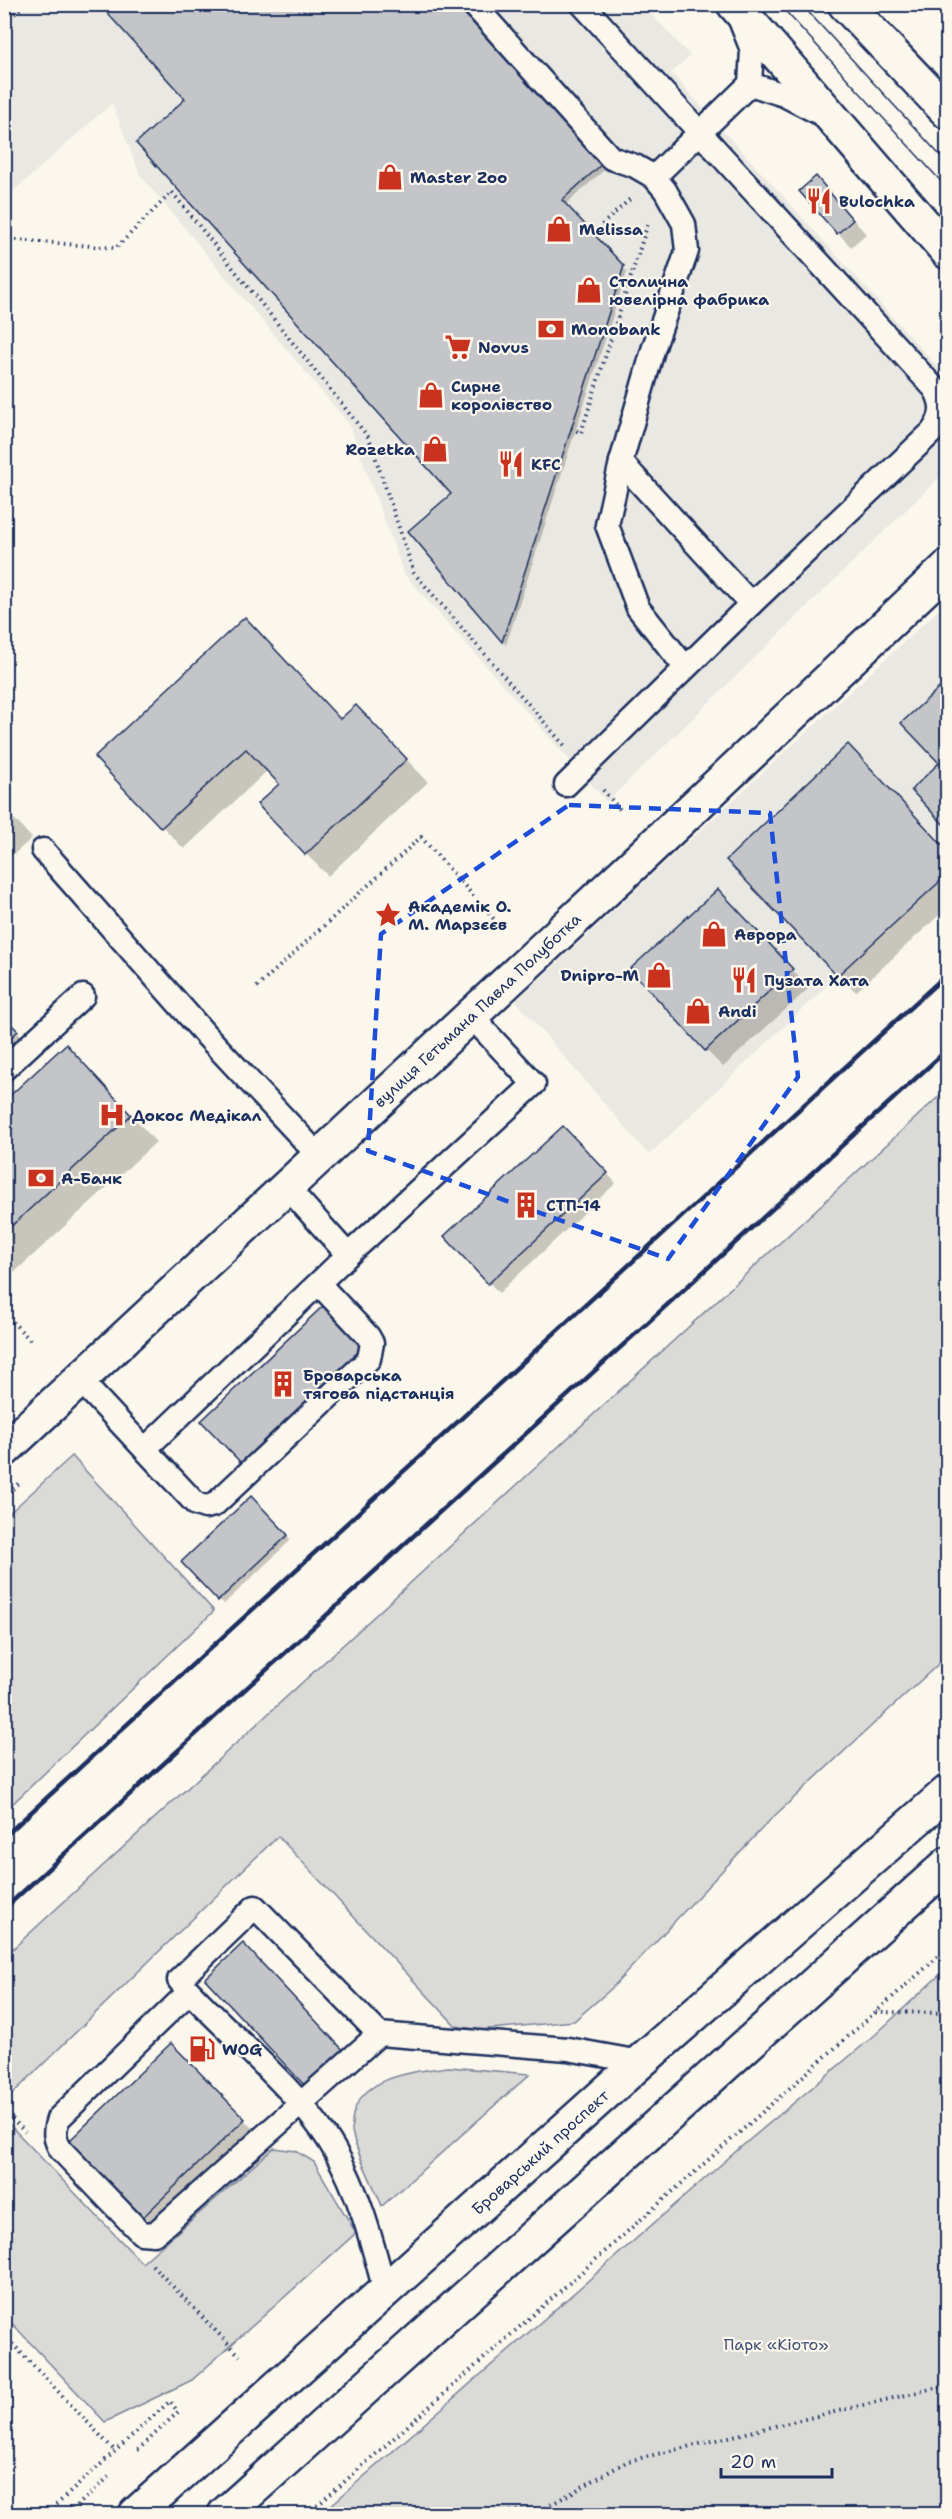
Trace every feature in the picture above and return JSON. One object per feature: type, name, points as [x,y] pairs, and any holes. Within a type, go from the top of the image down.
[{"type":"main road","points":[[734,4],[948,252]]},
{"type":"main road","points":[[845,4],[948,112]]},
{"type":"main road","name":"вулиця Гетьмана Павла Полуботка","points":[[4,1450],[471,1016],[948,567]]},
{"type":"main road","name":"Броварський проспект","points":[[136,2514],[640,2062],[948,1792]]},
{"type":"main road","points":[[225,2514],[948,1864]]},
{"type":"lane","points":[[473,4],[611,158],[635,166],[654,177],[665,190],[684,224],[687,251],[653,350],[621,462],[607,525],[638,608],[685,668]]},
{"type":"lane","points":[[566,785],[751,604],[932,432],[942,416],[942,406],[935,389],[582,4]]},
{"type":"lane","points":[[654,177],[750,84],[752,51],[734,4]]},
{"type":"lane","points":[[750,84],[784,95],[832,120]]},
{"type":"lane","points":[[621,462],[751,604]]},
{"type":"lane","points":[[43,850],[212,1029],[320,1156]]},
{"type":"lane","points":[[4,1069],[83,996]]},
{"type":"lane","points":[[145,1449],[348,1255],[534,1084],[471,1016]]},
{"type":"lane","points":[[287,1187],[348,1255]]},
{"type":"lane","points":[[80,1380],[196,1504],[214,1505],[369,1359],[372,1343],[368,1336],[319,1284]]},
{"type":"lane","points":[[385,2291],[366,2217],[334,2148],[302,2106],[179,1980],[255,1907],[379,2034],[568,2049],[640,2062]]},
{"type":"lane","points":[[189,1992],[58,2119],[55,2128],[55,2138],[61,2150],[141,2232],[154,2234],[302,2106],[379,2034]]},
{"type":"path","points":[[10,18],[25,4]]},
{"type":"path","points":[[4,238],[116,248],[172,192],[369,438],[414,573],[622,812]]},
{"type":"path","points":[[593,233],[636,193]]},
{"type":"path","points":[[571,428],[581,433],[648,220],[648,213]]},
{"type":"path","points":[[257,987],[421,837],[501,927]]},
{"type":"path","points":[[4,1313],[32,1342]]},
{"type":"path","points":[[308,2514],[948,1948]]},
{"type":"path","points":[[875,2012],[948,2013]]},
{"type":"path","points":[[4,2335],[115,2451]]},
{"type":"path","points":[[538,2514],[628,2461],[948,2385]]},
{"type":"path","points":[[60,2514],[54,2507],[170,2401],[177,2412],[137,2451]]},
{"type":"path","points":[[68,2514],[109,2477]]},
{"type":"path","points":[[480,2514],[543,2509]]},
{"type":"highlighted area","points":[[569,805],[770,813],[798,1077],[668,1259],[368,1151],[381,934]]},
{"type":"shaded area","points":[[5,5],[643,5],[690,56],[671,73],[947,377],[947,470],[607,802],[404,574],[349,424],[140,175],[112,103],[5,199]]},
{"type":"shaded area","points":[[947,602],[947,877],[837,976],[649,1155],[516,1001]]},
{"type":"green space","points":[[947,1089],[947,1656],[770,1820],[612,1988],[574,2021],[479,2030],[456,2026],[278,1836],[5,2101],[5,1956]]},
{"type":"green space","points":[[72,1456],[214,1611],[5,1811],[5,1517]]},
{"type":"green space","name":"Парк «Кіото»","points":[[947,1968],[947,2514],[321,2514],[741,2147],[875,2035]]},
{"type":"green space","points":[[449,2067],[530,2074],[382,2206],[353,2136],[354,2112],[361,2098],[386,2080],[418,2071]]},
{"type":"green space","points":[[5,2120],[142,2263],[274,2148],[296,2151],[314,2162],[356,2233],[192,2380],[105,2422],[5,2316]]},
{"type":"building","name":"Novus","points":[[99,4],[456,4],[601,165],[562,200],[624,266],[502,642],[408,531],[451,494],[136,143],[185,99]]},
{"type":"building","points":[[816,176],[853,220],[837,234],[799,191]]},
{"type":"building","points":[[245,617],[340,719],[356,705],[407,759],[305,855],[257,804],[279,784],[246,749],[161,828],[94,757]]},
{"type":"building","points":[[948,680],[948,829],[911,790],[939,763],[901,723]]},
{"type":"building","points":[[848,744],[948,851],[948,874],[837,976],[726,860]]},
{"type":"building","points":[[718,889],[793,969],[705,1051],[630,969]]},
{"type":"building","points":[[4,1017],[18,1031],[4,1044]]},
{"type":"building","points":[[66,1044],[131,1115],[4,1233],[4,1101]]},
{"type":"building","name":"СТП-14","points":[[563,1126],[608,1173],[488,1284],[444,1236]]},
{"type":"building","name":"Броварська тягова підстанція","points":[[324,1305],[365,1347],[242,1464],[201,1421]]},
{"type":"building","points":[[251,1496],[288,1535],[218,1601],[181,1562]]},
{"type":"building","points":[[243,1943],[344,2051],[306,2087],[205,1979]]},
{"type":"building","points":[[171,2043],[245,2119],[143,2217],[69,2141]]},
{"type":"tram line","points":[[779,4],[948,189]]},
{"type":"tram line","points":[[801,4],[948,164]]},
{"type":"railway","points":[[4,1837],[948,973]]},
{"type":"railway","points":[[4,1909],[948,1049]]},
{"type":"place","name":"Master Zoo","points":[[390,177]]},
{"type":"place","name":"Bulochka","points":[[819,201]]},
{"type":"place","name":"Melissa","points":[[559,229]]},
{"type":"place","name":"Столична ювелірна фабрика","points":[[589,290]]},
{"type":"place","name":"Monobank","points":[[551,329]]},
{"type":"place","name":"Novus","points":[[458,347]]},
{"type":"place","name":"Сирне королівство","points":[[431,395]]},
{"type":"place","name":"Rozetka","points":[[435,449]]},
{"type":"place","name":"KFC","points":[[511,464]]},
{"type":"place","name":"Академік О. М. Марзєєв","points":[[388,915]]},
{"type":"place","name":"Аврора","points":[[714,934]]},
{"type":"place","name":"Dnipro-M","points":[[659,975]]},
{"type":"place","name":"Пузата Хата","points":[[744,980]]},
{"type":"place","name":"Andi","points":[[698,1011]]},
{"type":"place","name":"Докос Медікал","points":[[112,1115]]},
{"type":"place","name":"А-Банк","points":[[41,1178]]},
{"type":"place","name":"СТП-14","points":[[526,1205]]},
{"type":"place","name":"Броварська тягова підстанція","points":[[283,1384]]},
{"type":"place","name":"WOG","points":[[202,2049]]}]
